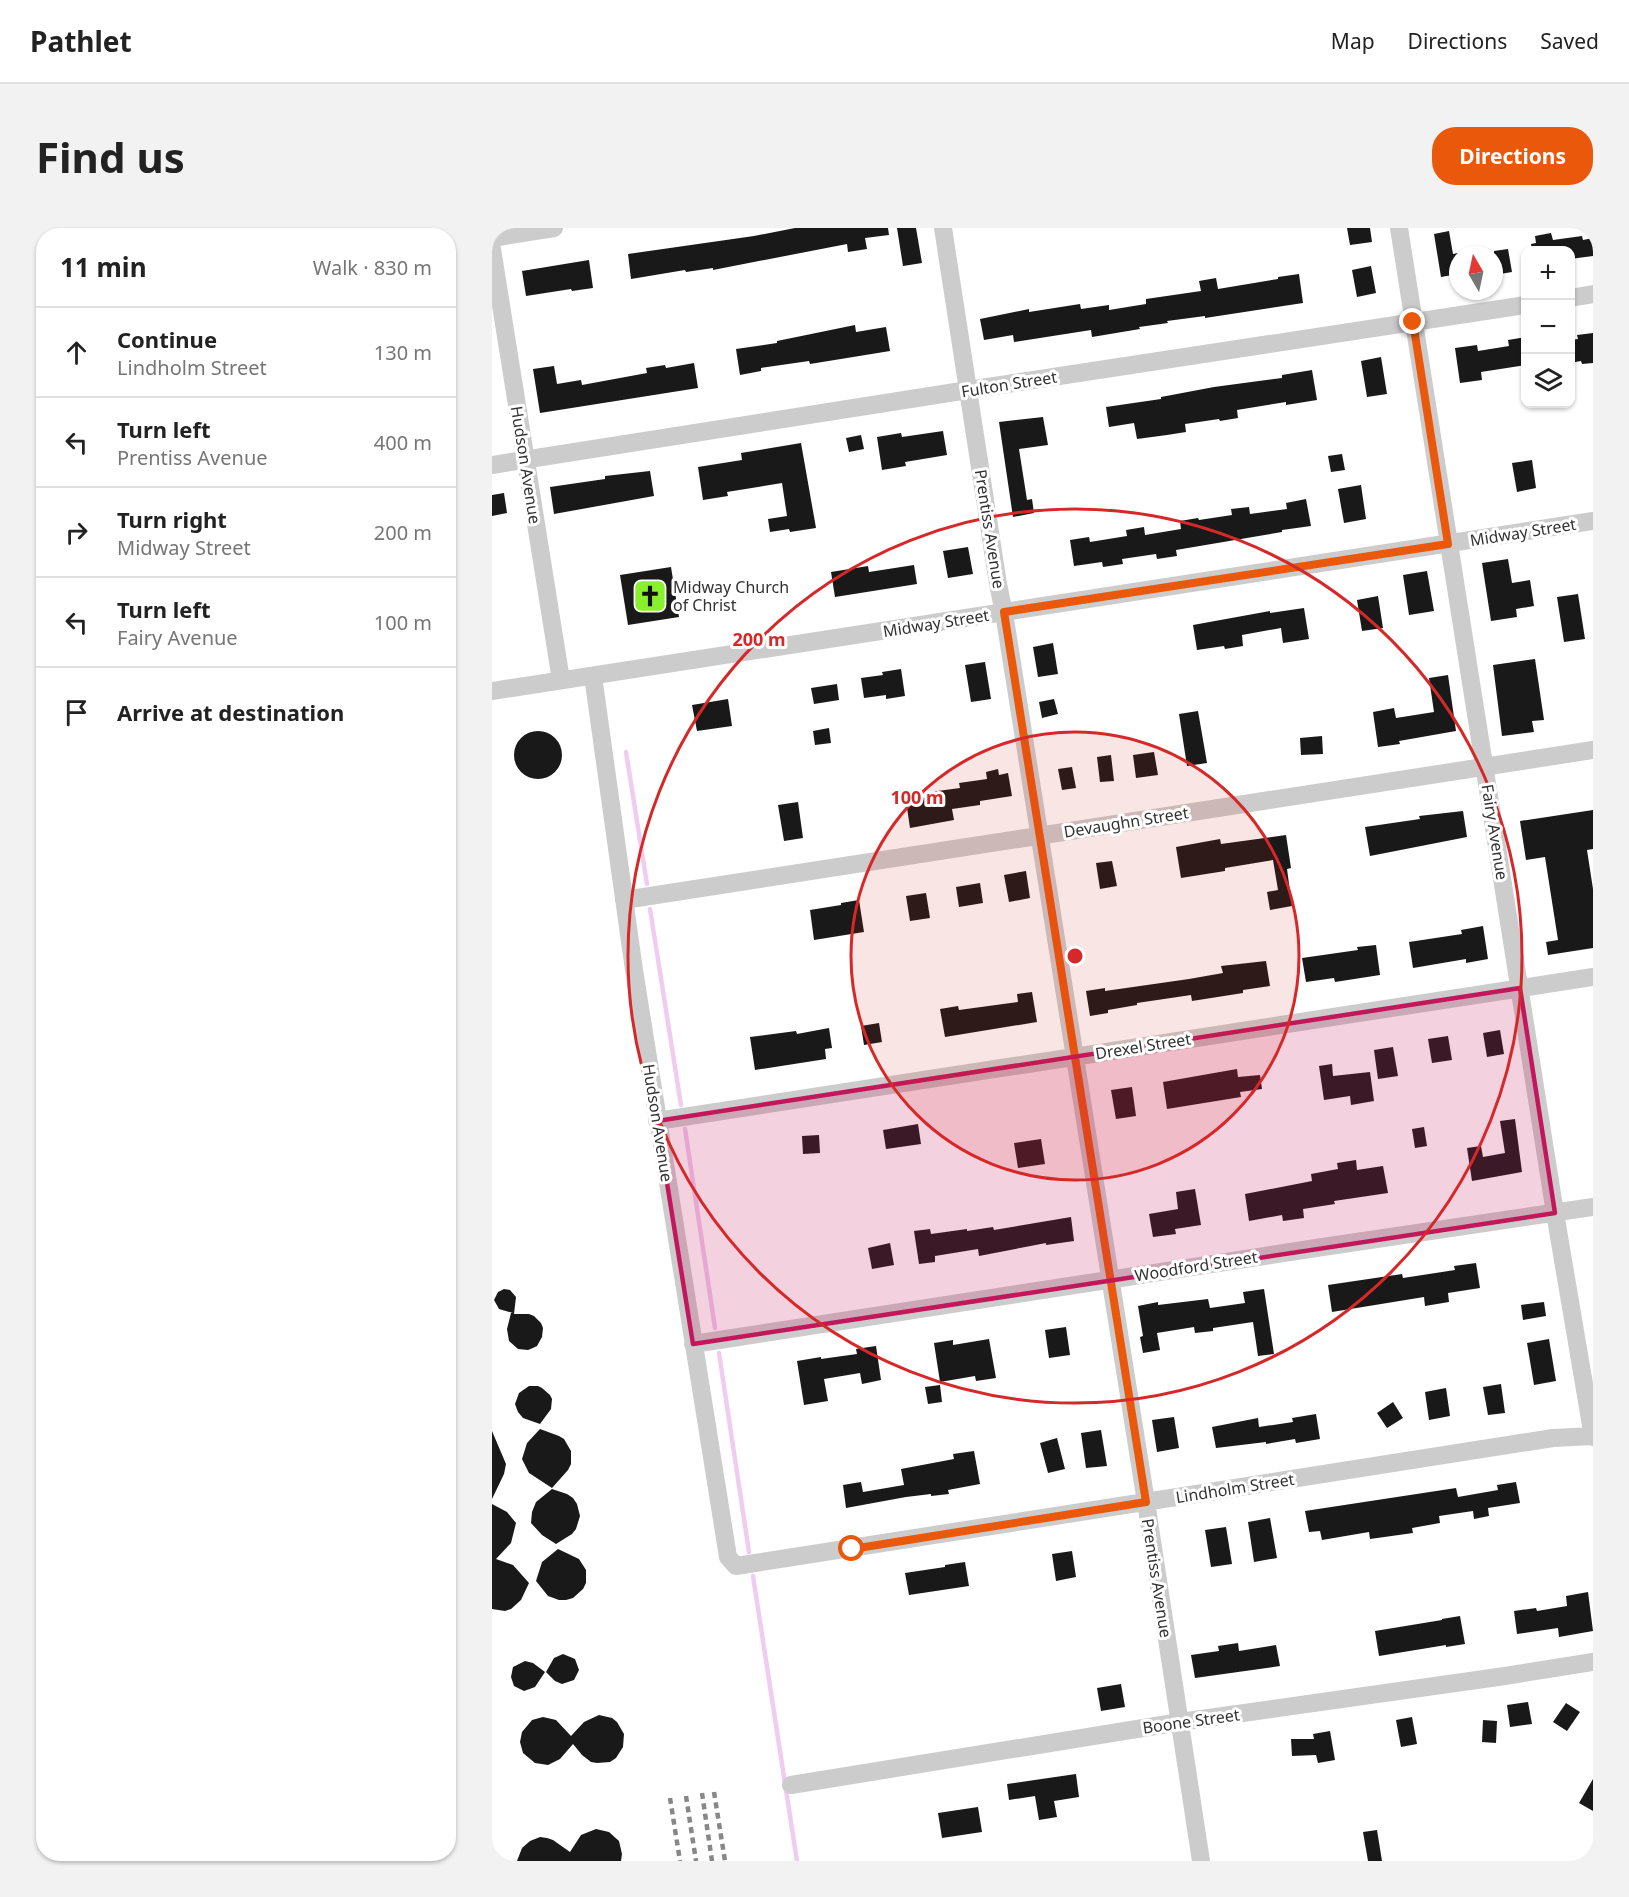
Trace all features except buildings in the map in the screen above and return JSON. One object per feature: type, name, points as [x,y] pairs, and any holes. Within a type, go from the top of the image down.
[{"type":"street","points":[[492,238],[554,228]]},
{"type":"street","name":"Prentiss Avenue","points":[[943,228],[1201,1861]]},
{"type":"street","name":"Fairy Avenue","points":[[1399,228],[1555,1213],[1593,1436]]},
{"type":"street","name":"Hudson Avenue","points":[[492,249],[561,680]]},
{"type":"street","points":[[1575,297],[1593,294]]},
{"type":"street","name":"Fulton Street","points":[[492,465],[1521,306]]},
{"type":"street","name":"Midway Street","points":[[492,691],[1593,521]]},
{"type":"street","name":"Hudson Avenue","points":[[593,676],[657,1121],[728,1557],[736,1566]]},
{"type":"street","name":"Devaughn Street","points":[[624,900],[1593,750]]},
{"type":"street","name":"Drexel Street","points":[[657,1121],[1593,977]]},
{"type":"street","name":"Woodford Street","points":[[693,1344],[1593,1207]]},
{"type":"street","name":"Lindholm Street","points":[[736,1566],[1553,1438],[1593,1436]]},
{"type":"street","name":"Boone Street","points":[[791,1785],[1179,1722],[1593,1662]]},
{"type":"highlighted area","points":[[1520,988],[1555,1213],[693,1344],[657,1121]]},
{"type":"waterway","points":[[626,752],[647,884]]},
{"type":"waterway","points":[[650,909],[681,1105]]},
{"type":"waterway","points":[[685,1129],[715,1328]]},
{"type":"waterway","points":[[719,1353],[749,1552]]},
{"type":"waterway","points":[[753,1576],[797,1861]]},
{"type":"railway","points":[[714,1792],[725,1861]]},
{"type":"railway","points":[[702,1793],[712,1861]]},
{"type":"railway","points":[[686,1796],[696,1861]]},
{"type":"railway","points":[[670,1798],[680,1861]]},
{"type":"place","name":"Midway Church of Christ","points":[[650,596]]},
{"type":"route","points":[[852,1549],[1146,1502],[1004,612],[1448,544],[1413,322]]}]
